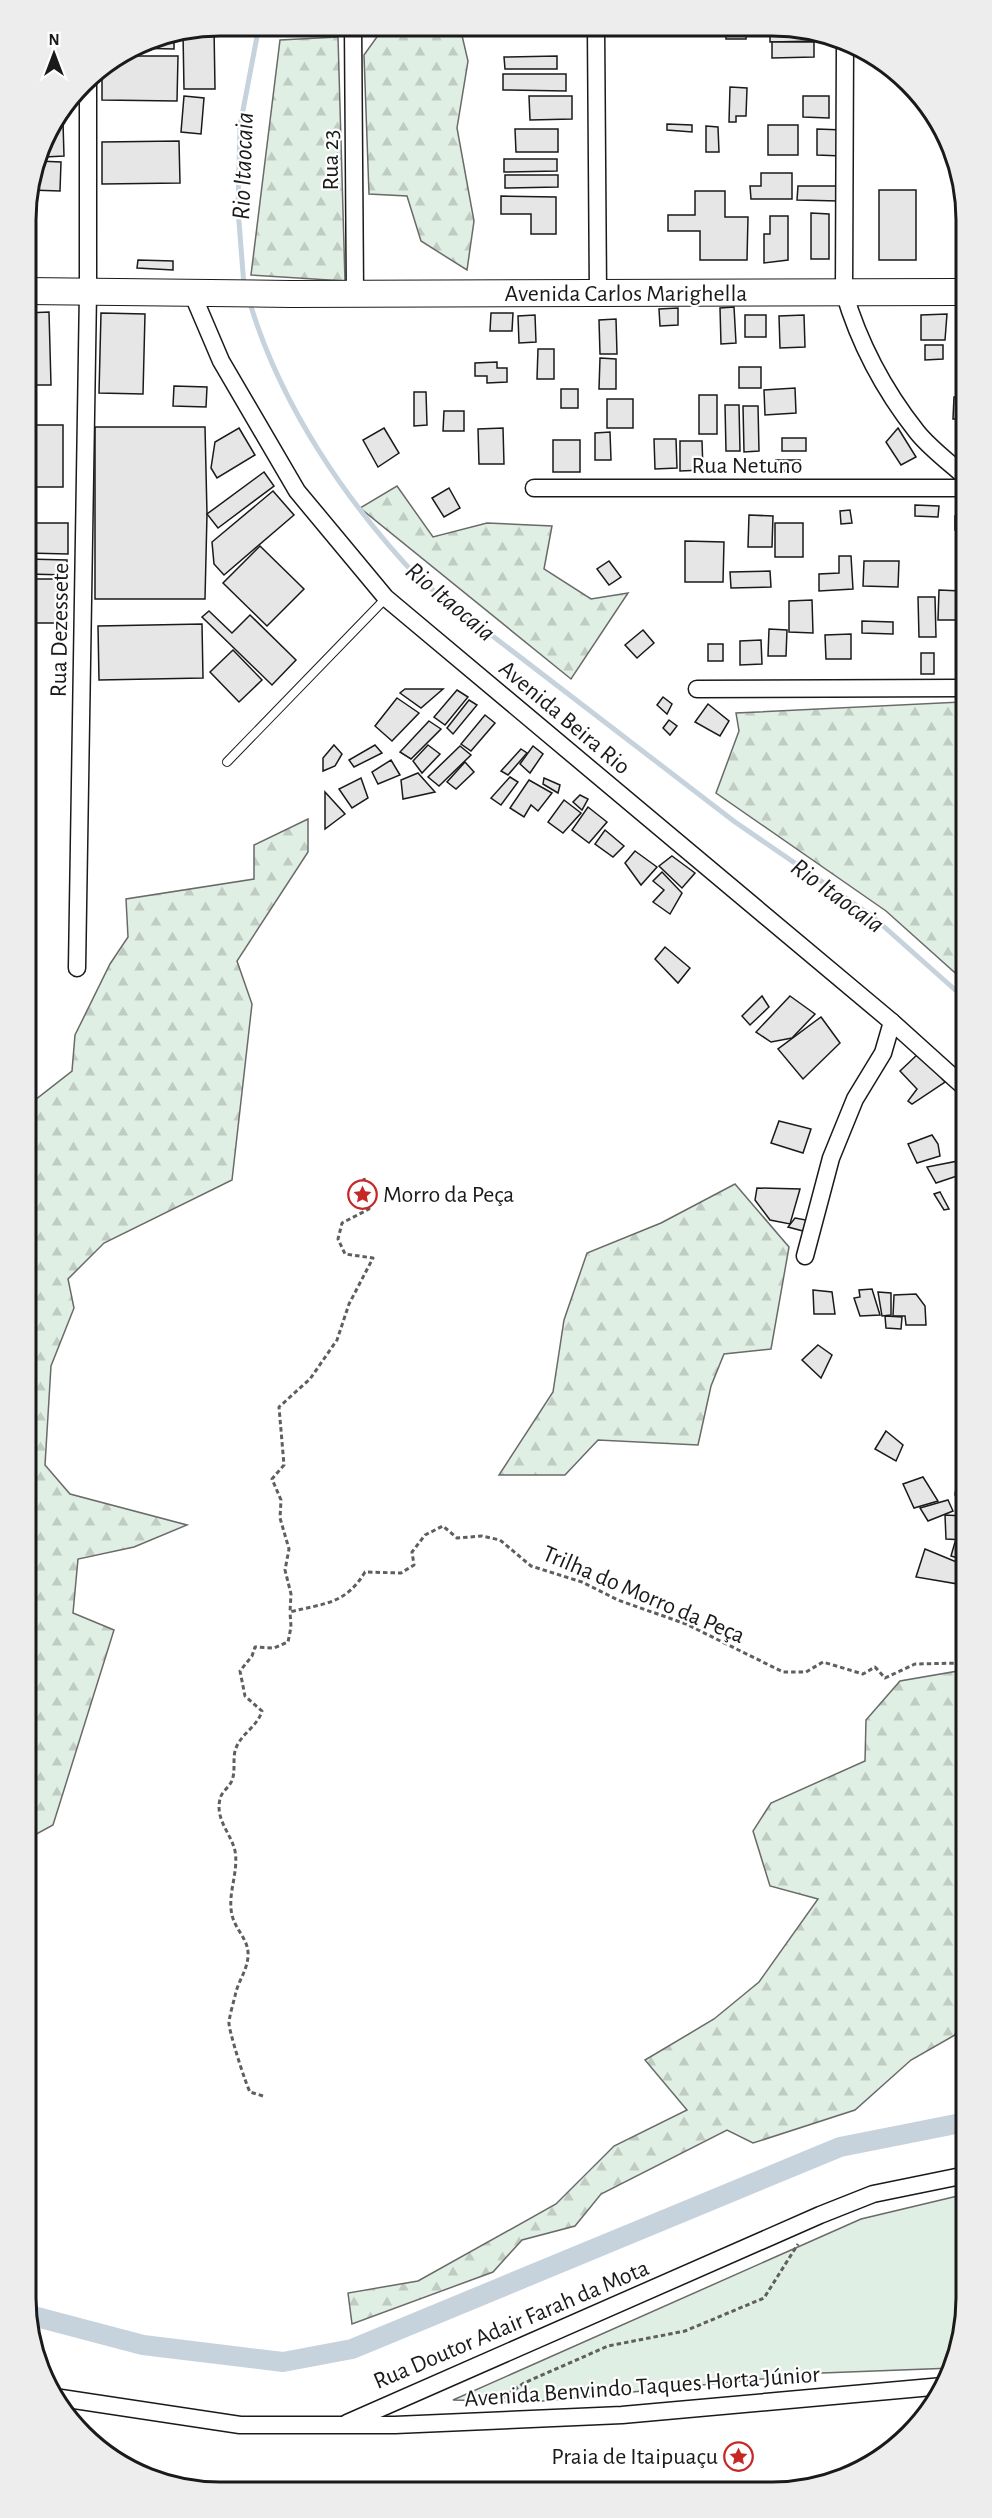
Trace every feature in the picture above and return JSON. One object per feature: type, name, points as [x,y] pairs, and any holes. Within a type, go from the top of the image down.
[{"type":"main road","name":"Avenida Carlos Marighella","points":[[36,291],[291,294],[956,292]]},
{"type":"street","name":"Rua 23","points":[[353,36],[355,294]]},
{"type":"street","points":[[596,36],[598,294]]},
{"type":"street","points":[[845,51],[844,292],[855,330],[872,366],[917,433],[956,468]]},
{"type":"street","name":"Rua Dezessete","points":[[77,968],[88,292],[88,92]]},
{"type":"street","name":"Avenida Beira Rio","points":[[203,293],[221,361],[297,491],[386,598],[892,1022],[956,1080]]},
{"type":"street","name":"Rua Netuno","points":[[534,488],[956,488]]},
{"type":"street","points":[[697,688],[956,688]]},
{"type":"street","points":[[805,1256],[831,1158],[855,1099],[883,1053],[892,1022]]},
{"type":"street","name":"Rua Doutor Adair Farah da Mota","points":[[67,2399],[240,2425],[344,2424],[820,2215],[873,2194],[956,2177]]},
{"type":"street","name":"Avenida Benvindo Taques Horta Júnior","points":[[344,2424],[465,2424],[622,2415],[933,2387]]},
{"type":"lane","points":[[227,762],[386,598]]},
{"type":"path","points":[[263,2096],[250,2092],[244,2081],[237,2048],[230,2029],[235,1994],[246,1970],[248,1956],[247,1943],[236,1928],[231,1913],[233,1879],[237,1862],[234,1848],[220,1818],[220,1798],[232,1780],[236,1748],[259,1721],[262,1711],[244,1696],[240,1671],[252,1656],[255,1647],[274,1648],[288,1642],[291,1628],[291,1594],[285,1570],[289,1550],[280,1518],[280,1500],[272,1479],[284,1465],[279,1407],[310,1378],[337,1340],[349,1304],[373,1258],[345,1254],[338,1239],[342,1223],[369,1209],[364,1178]]},
{"type":"path","name":"Trilha do Morro da Peça","points":[[290,1612],[333,1603],[356,1587],[366,1572],[401,1573],[414,1565],[412,1552],[425,1535],[443,1526],[457,1538],[482,1536],[500,1540],[531,1566],[582,1582],[618,1600],[686,1624],[783,1672],[806,1672],[823,1662],[863,1674],[875,1667],[885,1678],[915,1664],[956,1663]]},
{"type":"path","points":[[465,2424],[524,2383],[608,2346],[685,2331],[764,2298],[820,2215]]},
{"type":"green space","points":[[378,36],[462,36],[468,61],[457,128],[474,221],[467,270],[421,241],[407,196],[369,194],[364,55]]},
{"type":"green space","points":[[338,37],[345,281],[251,275],[280,40]]},
{"type":"green space","points":[[397,486],[433,537],[487,523],[552,526],[544,569],[591,599],[628,593],[571,679],[360,508]]},
{"type":"green space","points":[[956,702],[956,974],[886,911],[716,793],[739,731],[736,713]]},
{"type":"green space","points":[[308,819],[308,852],[237,961],[252,1004],[232,1180],[104,1243],[68,1279],[74,1308],[51,1366],[45,1465],[70,1494],[187,1525],[134,1547],[78,1559],[73,1613],[114,1630],[53,1825],[36,1834],[36,1099],[72,1071],[75,1035],[110,964],[128,937],[126,899],[254,879],[254,845]]},
{"type":"green space","points":[[735,1184],[789,1247],[771,1349],[724,1354],[711,1386],[698,1445],[598,1440],[565,1475],[499,1475],[553,1392],[564,1320],[587,1253],[661,1223]]},
{"type":"green space","points":[[956,1671],[955,2035],[911,2060],[855,2110],[753,2143],[727,2130],[601,2194],[575,2226],[522,2240],[493,2272],[352,2324],[348,2293],[418,2281],[556,2204],[614,2146],[687,2110],[645,2060],[714,2019],[759,1982],[818,1899],[770,1886],[753,1831],[771,1803],[865,1761],[866,1720],[900,1681]]},
{"type":"green space","points":[[956,2196],[956,2310],[942,2368],[822,2373],[533,2402],[453,2400],[861,2219]]},
{"type":"building","points":[[214,36],[215,89],[184,89],[183,40]]},
{"type":"building","points":[[726,36],[746,36],[746,39],[726,39]]},
{"type":"building","points":[[770,36],[812,41],[770,42]]},
{"type":"building","points":[[772,42],[814,42],[814,57],[772,58]]},
{"type":"building","points":[[174,43],[174,49],[154,49]]},
{"type":"building","points":[[137,56],[178,56],[177,101],[102,100],[102,80],[118,67]]},
{"type":"building","points":[[557,56],[557,69],[505,69],[504,57]]},
{"type":"building","points":[[503,74],[566,74],[566,91],[503,90]]},
{"type":"building","points":[[730,87],[747,88],[746,116],[736,116],[736,122],[729,122]]},
{"type":"building","points":[[184,96],[204,98],[201,134],[181,132]]},
{"type":"building","points":[[529,96],[572,96],[572,119],[530,120]]},
{"type":"building","points":[[803,96],[829,96],[829,118],[803,117]]},
{"type":"building","points":[[667,124],[692,125],[692,132],[667,130]]},
{"type":"building","points":[[63,125],[64,156],[48,157]]},
{"type":"building","points":[[768,125],[798,125],[798,155],[768,155]]},
{"type":"building","points":[[706,126],[718,127],[719,152],[706,152]]},
{"type":"building","points":[[515,129],[558,129],[558,152],[516,152]]},
{"type":"building","points":[[817,129],[843,130],[842,156],[817,155]]},
{"type":"building","points":[[179,141],[180,183],[102,184],[102,142]]},
{"type":"building","points":[[504,159],[557,159],[557,171],[504,172]]},
{"type":"building","points":[[46,161],[61,162],[60,191],[39,190]]},
{"type":"building","points":[[761,173],[792,173],[792,199],[751,199],[750,186],[761,186]]},
{"type":"building","points":[[505,175],[558,175],[558,187],[505,188]]},
{"type":"building","points":[[798,186],[839,186],[839,201],[797,200]]},
{"type":"building","points":[[879,190],[916,190],[916,260],[879,260]]},
{"type":"building","points":[[695,191],[725,191],[725,217],[748,217],[747,260],[700,260],[700,231],[668,231],[668,215],[695,215]]},
{"type":"building","points":[[501,196],[556,197],[556,234],[531,234],[531,214],[501,214]]},
{"type":"building","points":[[811,213],[829,214],[829,259],[811,259]]},
{"type":"building","points":[[770,216],[788,216],[788,260],[764,263],[764,234],[770,234]]},
{"type":"building","points":[[138,260],[173,261],[173,270],[137,268]]},
{"type":"building","points":[[734,307],[736,343],[721,344],[720,308]]},
{"type":"building","points":[[678,308],[678,325],[660,326],[659,309]]},
{"type":"building","points":[[49,312],[51,385],[36,385],[36,313]]},
{"type":"building","points":[[101,313],[145,314],[143,394],[99,393]]},
{"type":"building","points":[[491,313],[513,313],[512,331],[490,331]]},
{"type":"building","points":[[947,314],[945,340],[921,340],[921,315]]},
{"type":"building","points":[[535,315],[536,342],[519,343],[518,316]]},
{"type":"building","points":[[745,315],[766,315],[766,337],[745,337]]},
{"type":"building","points":[[804,315],[805,347],[780,348],[779,316]]},
{"type":"building","points":[[616,319],[617,354],[600,354],[599,320]]},
{"type":"building","points":[[925,345],[943,345],[943,359],[925,360]]},
{"type":"building","points":[[538,349],[554,349],[554,379],[537,379]]},
{"type":"building","points":[[600,358],[616,359],[616,389],[599,389]]},
{"type":"building","points":[[497,362],[497,368],[507,368],[507,382],[487,383],[487,376],[475,376],[475,363]]},
{"type":"building","points":[[739,367],[761,367],[761,388],[739,388]]},
{"type":"building","points":[[174,386],[207,387],[206,407],[173,406]]},
{"type":"building","points":[[795,388],[796,413],[765,415],[764,390]]},
{"type":"building","points":[[561,389],[578,389],[578,408],[561,408]]},
{"type":"building","points":[[414,392],[426,392],[427,425],[414,426]]},
{"type":"building","points":[[699,395],[717,395],[717,434],[699,434]]},
{"type":"building","points":[[954,397],[956,397],[956,419],[953,419]]},
{"type":"building","points":[[607,399],[633,399],[633,428],[607,428]]},
{"type":"building","points":[[725,405],[739,405],[740,451],[726,451]]},
{"type":"building","points":[[743,406],[758,406],[759,451],[744,452]]},
{"type":"building","points":[[444,411],[464,411],[464,431],[443,431]]},
{"type":"building","points":[[36,425],[63,425],[63,487],[36,487]]},
{"type":"building","points":[[95,427],[205,427],[207,514],[205,599],[95,599]]},
{"type":"building","points":[[239,428],[255,455],[217,478],[211,468],[215,442]]},
{"type":"building","points":[[384,428],[399,453],[378,467],[363,440]]},
{"type":"building","points":[[503,428],[504,464],[479,464],[478,429]]},
{"type":"building","points":[[898,428],[916,457],[901,465],[886,442]]},
{"type":"building","points":[[610,432],[611,460],[595,460],[595,433]]},
{"type":"building","points":[[782,438],[806,438],[806,451],[782,451]]},
{"type":"building","points":[[654,439],[676,439],[677,468],[655,469]]},
{"type":"building","points":[[553,440],[580,440],[580,472],[553,472]]},
{"type":"building","points":[[680,441],[702,441],[703,470],[680,471]]},
{"type":"building","points":[[776,460],[800,460],[800,471],[776,471]]},
{"type":"building","points":[[264,472],[274,486],[218,528],[207,514]]},
{"type":"building","points":[[449,488],[460,508],[444,517],[432,498]]},
{"type":"building","points":[[273,491],[294,515],[224,575],[214,564],[212,542]]},
{"type":"building","points":[[915,505],[939,506],[938,517],[915,516]]},
{"type":"building","points":[[850,510],[852,523],[841,524],[840,511]]},
{"type":"building","points":[[749,515],[773,516],[772,547],[748,547]]},
{"type":"building","points":[[36,523],[68,523],[68,554],[36,553]]},
{"type":"building","points":[[775,523],[803,523],[803,557],[775,557]]},
{"type":"building","points":[[685,541],[724,542],[723,582],[685,582]]},
{"type":"building","points":[[260,546],[304,589],[267,626],[223,583]]},
{"type":"building","points":[[839,556],[851,556],[853,589],[819,591],[819,574],[839,573]]},
{"type":"building","points":[[36,559],[67,560],[67,575],[36,574]]},
{"type":"building","points":[[609,561],[621,577],[609,585],[597,569]]},
{"type":"building","points":[[864,561],[899,561],[898,587],[863,586]]},
{"type":"building","points":[[770,571],[771,587],[731,588],[730,572]]},
{"type":"building","points":[[36,579],[57,579],[57,623],[36,623]]},
{"type":"building","points":[[939,590],[956,591],[956,620],[938,620]]},
{"type":"building","points":[[918,597],[935,597],[936,637],[919,637]]},
{"type":"building","points":[[812,600],[813,633],[789,632],[789,601]]},
{"type":"building","points":[[209,611],[232,633],[250,615],[296,660],[272,685],[202,617]]},
{"type":"building","points":[[862,621],[893,622],[893,634],[862,633]]},
{"type":"building","points":[[202,624],[203,678],[99,680],[98,626]]},
{"type":"building","points":[[769,629],[787,630],[786,656],[768,656]]},
{"type":"building","points":[[643,630],[654,643],[637,658],[625,645]]},
{"type":"building","points":[[851,634],[851,659],[826,659],[825,635]]},
{"type":"building","points":[[761,640],[762,664],[740,665],[740,641]]},
{"type":"building","points":[[708,644],[723,644],[723,661],[708,661]]},
{"type":"building","points":[[233,650],[262,680],[239,702],[210,672]]},
{"type":"building","points":[[921,653],[934,653],[934,674],[921,674]]},
{"type":"building","points":[[405,689],[443,689],[421,708],[400,693]]},
{"type":"building","points":[[457,690],[468,697],[445,725],[434,717]]},
{"type":"building","points":[[663,697],[672,704],[667,714],[657,705]]},
{"type":"building","points":[[397,698],[419,713],[392,741],[375,726]]},
{"type":"building","points":[[469,700],[477,705],[453,734],[447,728]]},
{"type":"building","points":[[708,704],[729,721],[720,736],[695,722]]},
{"type":"building","points":[[485,715],[495,723],[471,751],[461,744]]},
{"type":"building","points":[[669,720],[677,726],[670,735],[663,728]]},
{"type":"building","points":[[429,721],[441,729],[411,759],[400,752]]},
{"type":"building","points":[[334,745],[342,754],[335,766],[323,771],[323,758]]},
{"type":"building","points":[[375,745],[382,753],[354,767],[349,760]]},
{"type":"building","points":[[428,745],[440,754],[422,773],[413,761]]},
{"type":"building","points":[[460,746],[471,755],[439,786],[428,777]]},
{"type":"building","points":[[533,746],[543,754],[530,773],[520,764]]},
{"type":"building","points":[[521,749],[527,753],[508,775],[501,771]]},
{"type":"building","points":[[391,760],[400,775],[378,784],[372,772]]},
{"type":"building","points":[[465,762],[474,772],[456,789],[447,782]]},
{"type":"building","points":[[418,773],[435,792],[403,799],[401,780]]},
{"type":"building","points":[[510,777],[518,782],[501,805],[491,798]]},
{"type":"building","points":[[361,778],[368,798],[352,808],[339,789]]},
{"type":"building","points":[[544,778],[560,785],[558,793],[543,784]]},
{"type":"building","points":[[529,780],[552,793],[538,811],[531,805],[524,817],[510,808]]},
{"type":"building","points":[[325,792],[345,814],[325,829]]},
{"type":"building","points":[[580,795],[588,799],[582,810],[573,802]]},
{"type":"building","points":[[564,800],[581,813],[563,833],[548,822]]},
{"type":"building","points":[[588,807],[607,822],[589,843],[572,830]]},
{"type":"building","points":[[605,830],[624,846],[613,857],[595,844]]},
{"type":"building","points":[[635,851],[657,867],[641,885],[625,863]]},
{"type":"building","points":[[672,856],[695,873],[682,888],[659,866]]},
{"type":"building","points":[[662,872],[682,893],[670,914],[653,902],[664,890],[653,881]]},
{"type":"building","points":[[665,947],[690,968],[678,983],[655,959]]},
{"type":"building","points":[[762,996],[769,1007],[750,1025],[742,1016]]},
{"type":"building","points":[[790,996],[815,1014],[792,1038],[771,1042],[756,1032]]},
{"type":"building","points":[[821,1017],[840,1043],[803,1079],[778,1049]]},
{"type":"building","points":[[919,1053],[945,1082],[912,1104],[908,1101],[917,1089],[900,1071]]},
{"type":"building","points":[[779,1121],[811,1129],[803,1153],[771,1143]]},
{"type":"building","points":[[932,1135],[938,1144],[940,1156],[917,1163],[908,1144]]},
{"type":"building","points":[[956,1161],[956,1176],[936,1183],[927,1167]]},
{"type":"building","points":[[757,1188],[800,1189],[790,1224],[770,1220],[755,1200]]},
{"type":"building","points":[[940,1192],[949,1209],[944,1210],[934,1194]]},
{"type":"building","points":[[795,1218],[806,1220],[803,1231],[788,1227]]},
{"type":"building","points":[[872,1289],[880,1315],[860,1316],[854,1298],[860,1297],[859,1290]]},
{"type":"building","points":[[813,1290],[832,1292],[835,1314],[814,1314]]},
{"type":"building","points":[[878,1292],[891,1293],[891,1315],[882,1316]]},
{"type":"building","points":[[916,1294],[925,1306],[926,1325],[906,1325],[905,1316],[893,1316],[894,1295]]},
{"type":"building","points":[[885,1316],[902,1317],[901,1329],[886,1328]]},
{"type":"building","points":[[818,1345],[832,1355],[821,1378],[802,1360]]},
{"type":"building","points":[[886,1431],[903,1445],[896,1461],[875,1449]]},
{"type":"building","points":[[923,1477],[938,1501],[914,1508],[903,1484]]},
{"type":"building","points":[[948,1500],[953,1511],[928,1521],[920,1508]]},
{"type":"building","points":[[945,1515],[956,1516],[956,1540],[946,1539]]},
{"type":"building","points":[[955,1542],[956,1542],[956,1558],[951,1556]]},
{"type":"building","points":[[925,1549],[956,1562],[956,1584],[916,1577]]},
{"type":"waterway","name":"Rio Itaocaia","points":[[244,286],[238,209],[240,126],[257,36]]},
{"type":"waterway","name":"Rio Itaocaia","points":[[249,300],[278,377],[318,450],[367,519],[421,581],[735,822],[872,916],[956,991]]},
{"type":"waterway","name":"Rio Itaocaia","points":[[955,2123],[956,2119]]},
{"type":"waterway","points":[[38,2317],[143,2345],[283,2362],[352,2349],[840,2147],[956,2124]]},
{"type":"place","name":"Morro da Peça","points":[[362,1194]]},
{"type":"place","name":"Praia de Itaipuaçu","points":[[739,2456]]}]
